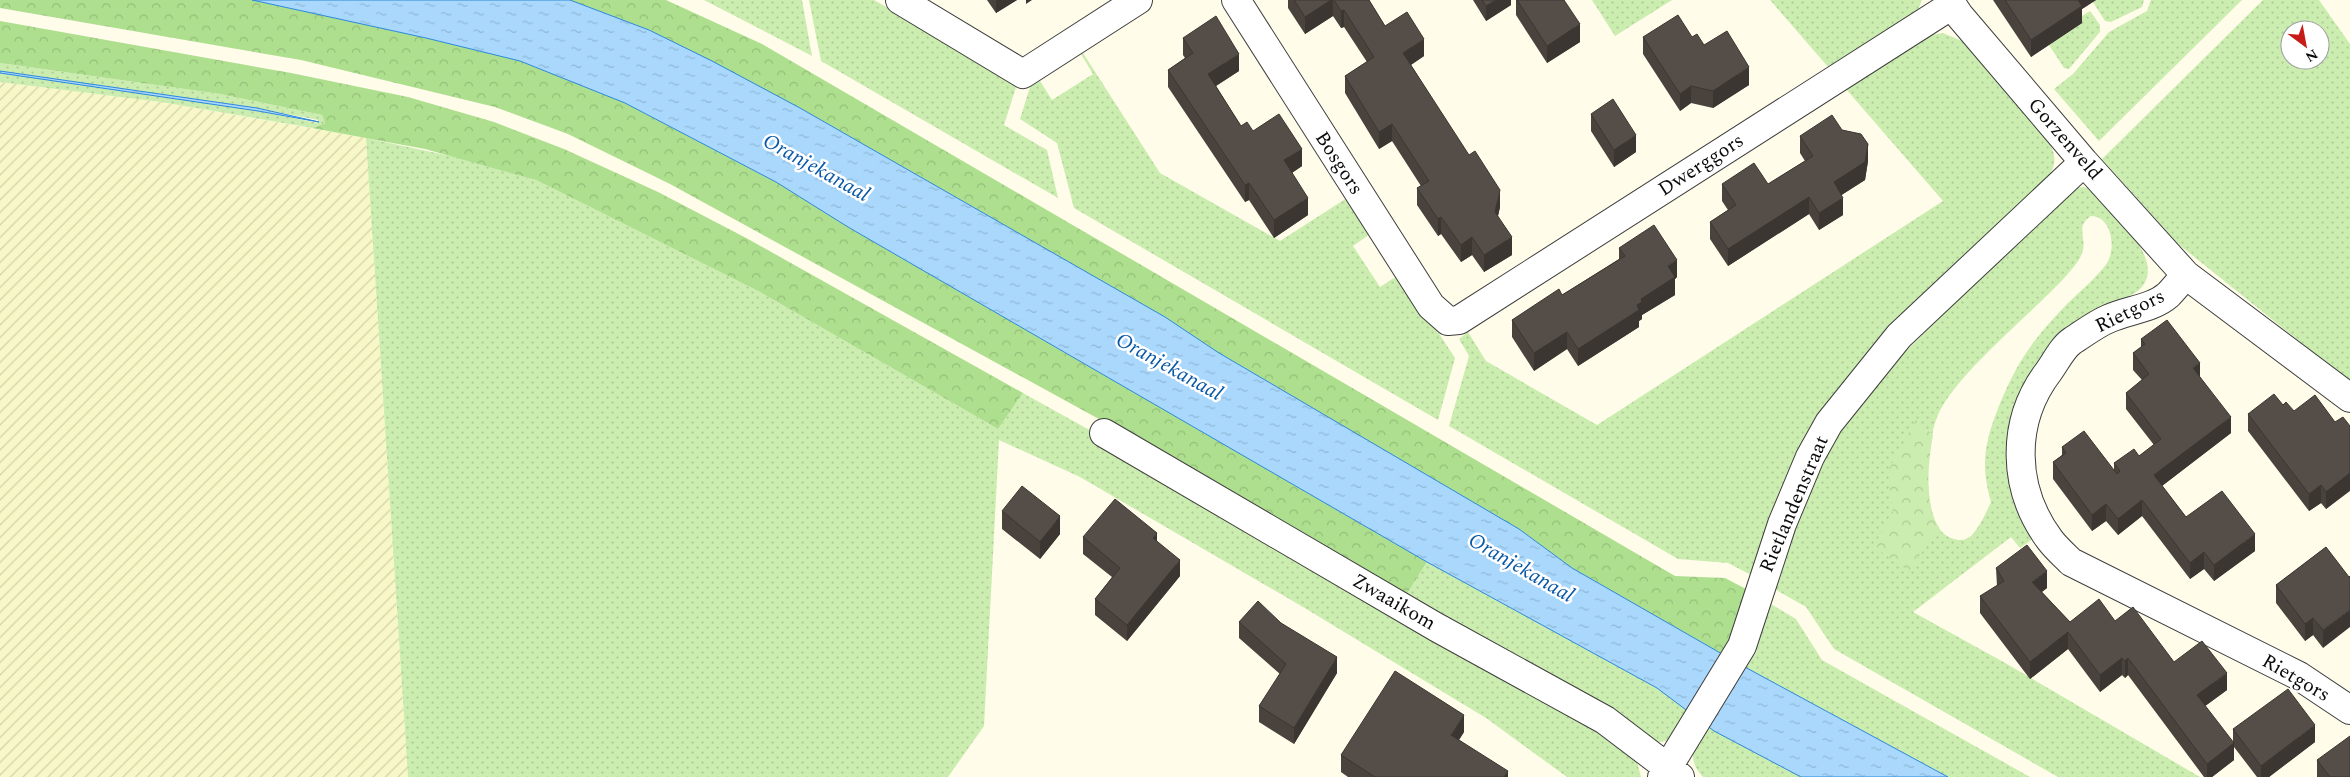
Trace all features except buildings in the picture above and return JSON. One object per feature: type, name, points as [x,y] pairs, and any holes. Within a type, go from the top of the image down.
[{"type":"street","points":[[900,0],[1024,74],[1138,0]]},
{"type":"street","name":"Bosgors","points":[[1236,0],[1431,306],[1448,321]]},
{"type":"street","name":"Dwerggors","points":[[1448,321],[1459,320],[1951,2]]},
{"type":"street","name":"Gorzenveld","points":[[1951,2],[2084,162],[2186,275]]},
{"type":"street","name":"Rietlandenstraat","points":[[1670,774],[1689,732],[1742,646],[1782,524],[1810,457],[1828,424],[1898,336],[2084,162]]},
{"type":"street","name":"Rietgors","points":[[2350,398],[2186,275],[2167,296],[2108,319],[2070,343],[2040,383],[2024,419],[2020,448],[2020,470],[2026,494],[2036,518],[2051,542],[2072,562],[2299,676],[2350,710]]},
{"type":"street","name":"Zwaaikom","points":[[1104,433],[1436,627],[1605,720],[1670,774]]},
{"type":"green space","points":[[0,0],[252,0],[426,38],[520,61],[625,103],[776,182],[848,227],[1427,562],[1403,600],[1108,424],[670,184],[568,134],[495,107],[301,60],[0,8]]},
{"type":"green space","points":[[570,0],[666,0],[762,44],[1675,576],[1725,578],[1746,589],[1724,655],[1572,568],[1519,529],[1219,353],[1165,317],[800,108],[649,30]]},
{"type":"green space","points":[[704,0],[802,0],[812,56]]},
{"type":"green space","points":[[809,0],[874,0],[1018,81],[1004,125],[1047,150],[1058,198],[821,61]]},
{"type":"green space","points":[[1592,0],[1672,0],[1615,36]]},
{"type":"green space","points":[[1770,0],[1922,0],[1918,10],[1829,68]]},
{"type":"green space","points":[[2096,0],[2144,0],[2142,7],[2111,22],[2105,21],[2093,2]]},
{"type":"green space","points":[[2151,0],[2242,0],[2099,141],[2054,89],[2073,74],[2109,32],[2147,11]]},
{"type":"green space","points":[[2263,0],[2319,0],[2350,44],[2350,382],[2177,243],[2102,159]]},
{"type":"green space","points":[[2090,11],[2100,25],[2100,32],[2069,69],[2064,68],[2049,45],[2082,23],[2079,18]]},
{"type":"green space","points":[[0,21],[291,73],[408,97],[494,122],[564,149],[658,192],[748,239],[1023,393],[998,429],[760,292],[536,180],[425,149],[312,128],[325,123],[322,115],[220,94],[0,63]]},
{"type":"green space","points":[[1943,33],[1962,41],[2050,144],[2054,156],[2053,168],[2049,176],[1932,288],[1865,359],[1751,575],[1728,563],[1678,559],[1449,426],[1469,356],[1459,339],[1468,332],[1486,361],[1597,425],[1943,201],[1846,89],[1931,35]]},
{"type":"green space","points":[[1083,53],[1160,173],[1280,241],[1350,196],[1373,232],[1353,246],[1380,287],[1400,274],[1455,358],[1438,420],[1074,208],[1057,143],[1020,119],[1030,87],[1040,81],[1052,100],[1093,74],[1081,54]]},
{"type":"green space","points":[[0,63],[220,94],[322,115],[325,123],[312,128],[161,102],[0,82],[0,73],[258,111],[318,123],[318,120],[257,108],[0,71]]},
{"type":"green space","points":[[0,82],[161,102],[366,138],[408,777],[0,777]]},
{"type":"green space","points":[[366,138],[469,160],[536,180],[760,292],[998,429],[1023,393],[1138,457],[1628,750],[1637,762],[1641,777],[1567,777],[1486,718],[1303,607],[1080,477],[999,440],[984,726],[948,777],[408,777]]},
{"type":"green space","points":[[2083,187],[2091,189],[2128,228],[2139,244],[2146,260],[2147,275],[2140,289],[2123,299],[2033,373],[2034,538],[2020,548],[2011,537],[1913,612],[2007,664],[2200,777],[2058,777],[1834,649],[1806,607],[1773,588],[1799,505],[1843,422],[1871,387],[1909,348],[2072,189]],"holes":[[[2091,216],[2098,217],[2107,226],[2110,233],[2112,248],[2108,261],[2044,329],[2020,363],[1999,406],[1987,442],[1985,464],[1991,502],[1972,535],[1964,540],[1954,539],[1943,533],[1935,521],[1928,486],[1930,448],[1936,420],[1944,403],[1974,366],[2051,292],[2075,266],[2083,248],[2083,224]]]},
{"type":"green space","points":[[1916,420],[1933,435],[1928,482],[1930,508],[1939,527],[1909,571],[1873,546],[1893,515],[1888,471]]},
{"type":"green space","points":[[1427,562],[1657,688],[1692,713],[1671,740],[1655,743],[1403,600]]},
{"type":"green space","points":[[1769,603],[1796,619],[1822,660],[2030,777],[1948,777],[1743,666],[1756,653]]},
{"type":"green space","points":[[1705,724],[1714,731],[1801,777],[1703,777],[1694,764],[1693,757],[1695,745]]},
{"type":"water","name":"Oranjekanaal","points":[[252,0],[570,0],[649,30],[800,108],[1165,317],[1219,353],[1519,529],[1572,568],[1743,666],[1948,777],[1801,777],[1714,731],[1657,688],[1427,562],[848,227],[776,182],[625,103],[520,61],[426,38]]},
{"type":"water","points":[[0,71],[257,108],[319,122],[258,111],[0,73]]}]
